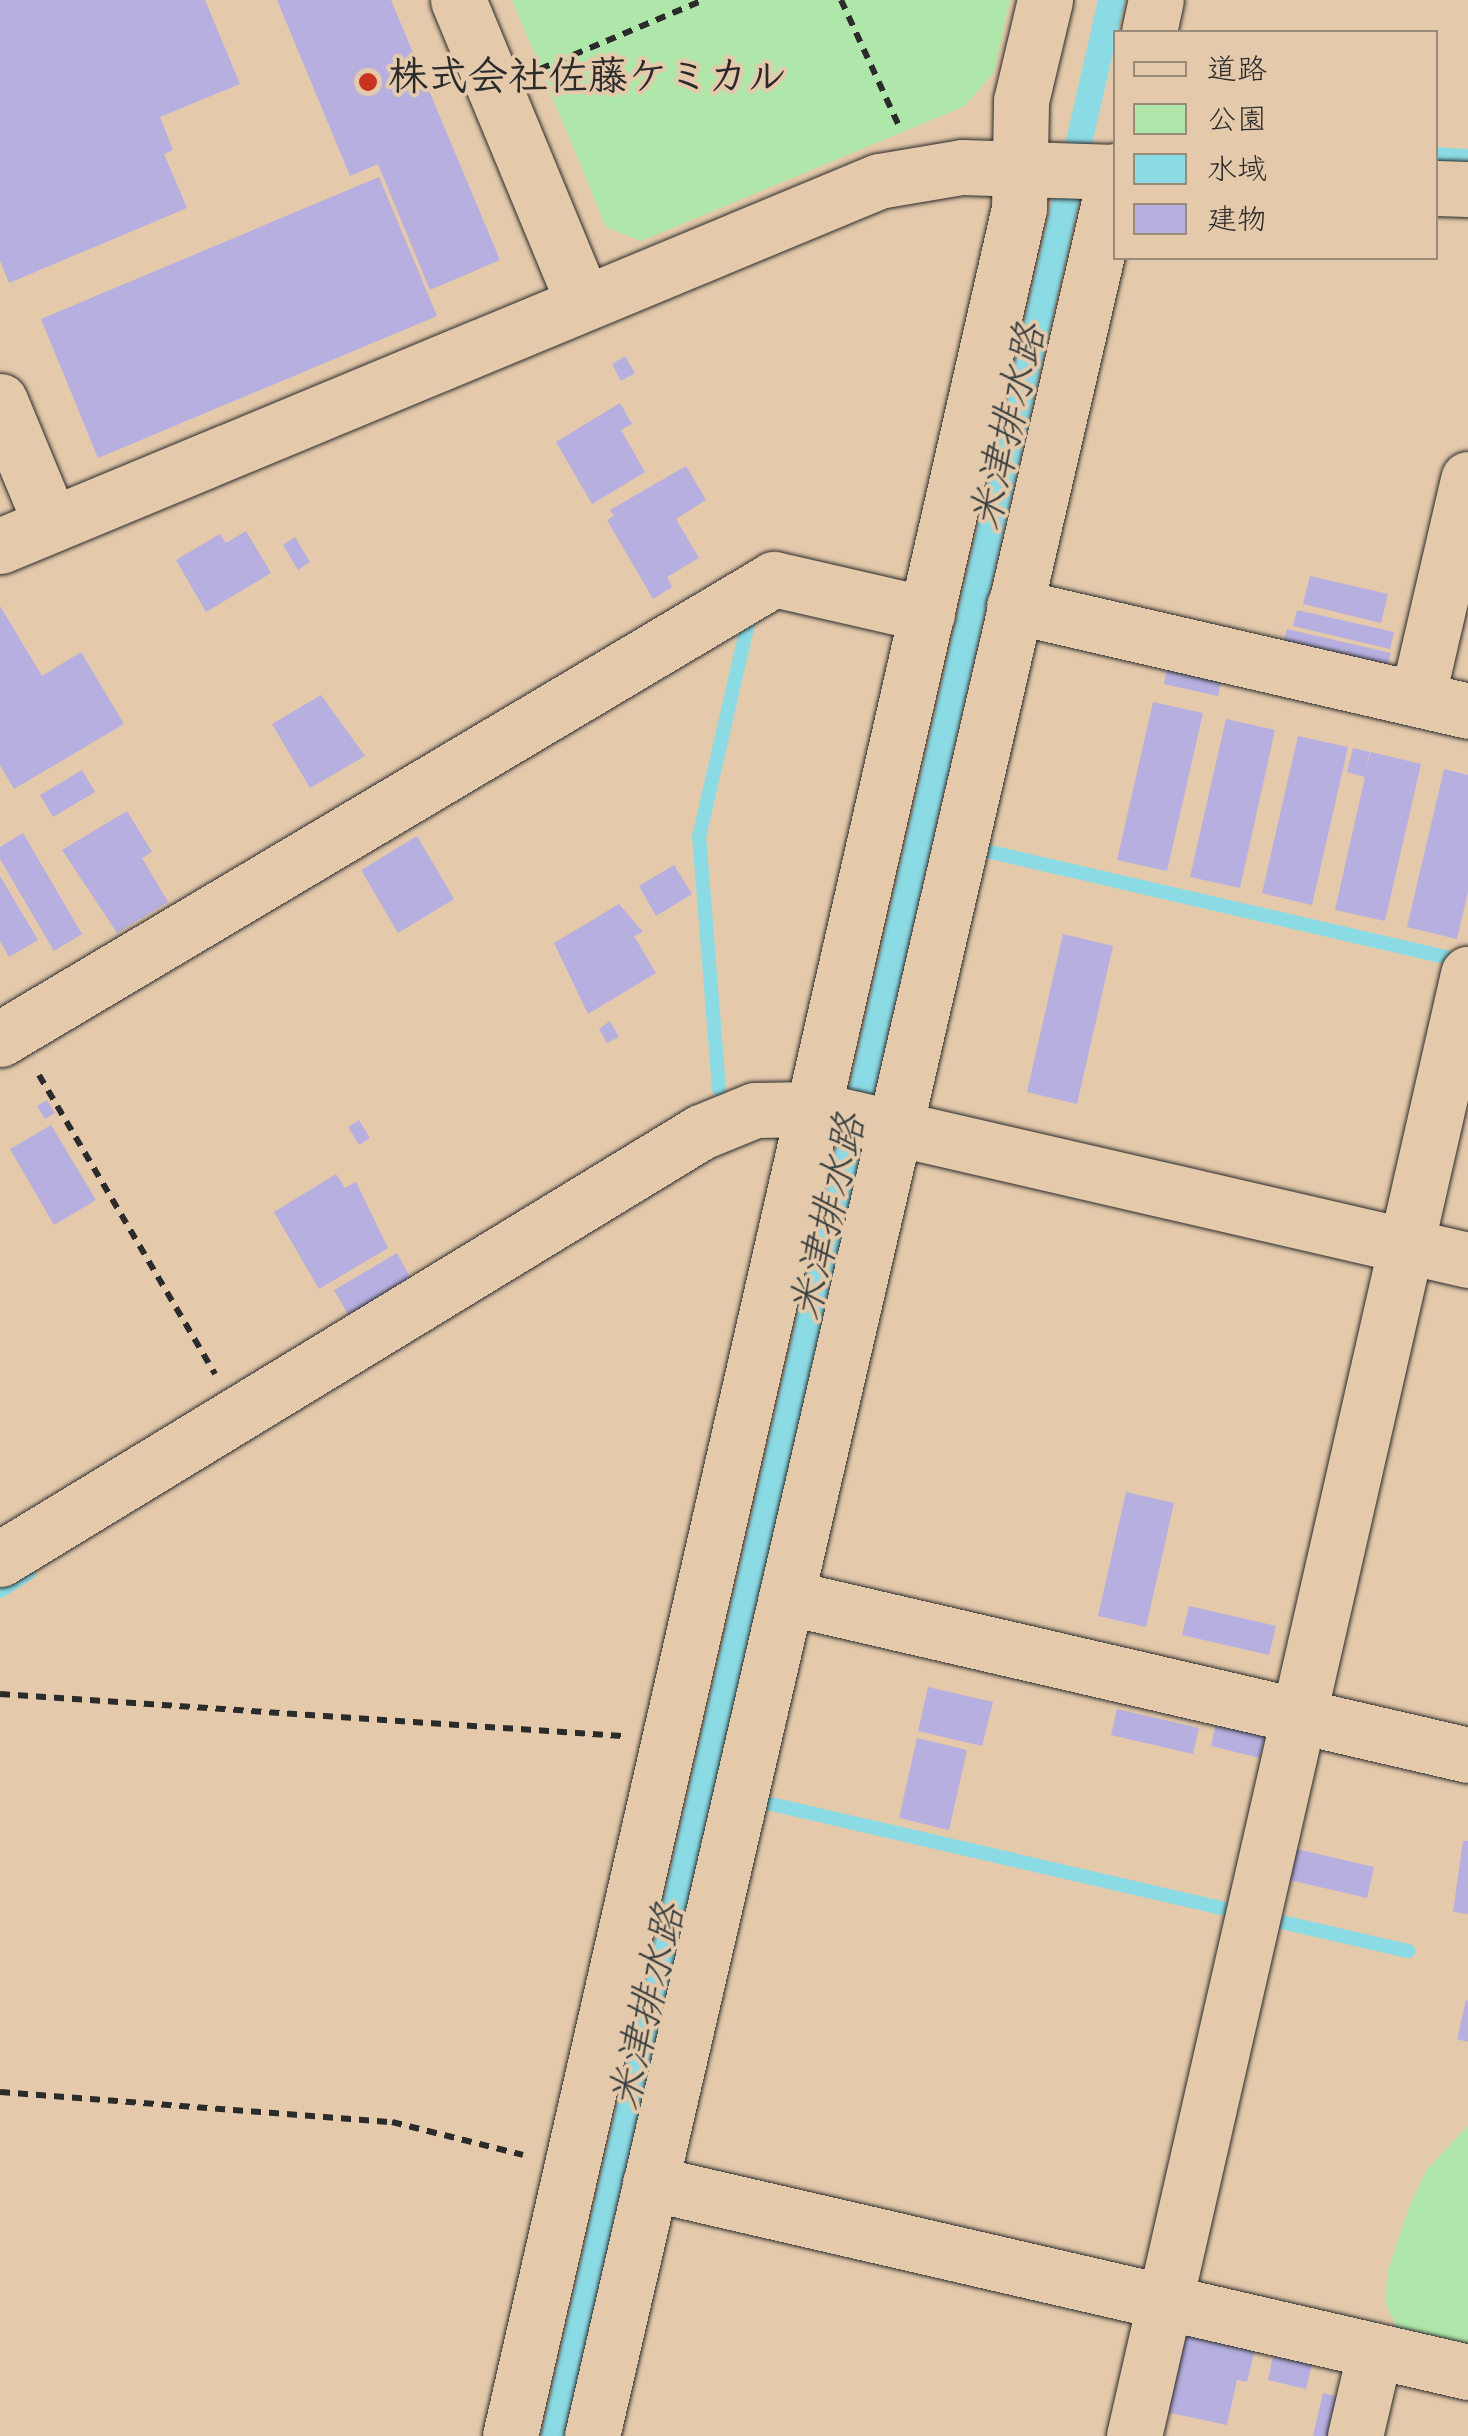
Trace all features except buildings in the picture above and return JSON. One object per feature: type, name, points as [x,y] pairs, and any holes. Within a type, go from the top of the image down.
[{"type":"street","points":[[458,0],[583,302]]},
{"type":"street","points":[[510,2436],[578,2172],[668,1742],[821,1111],[926,614],[1027,169],[1021,101],[1044,0]]},
{"type":"street","points":[[1148,30],[1156,0]]},
{"type":"street","points":[[0,546],[879,181],[962,167],[1113,172]]},
{"type":"street","points":[[592,2436],[646,2186],[786,1597],[888,1126],[1113,176]]},
{"type":"street","points":[[1438,188],[1468,189]]},
{"type":"street","points":[[0,401],[51,524]]},
{"type":"street","points":[[1014,606],[1443,705],[1468,479]]},
{"type":"street","points":[[6,1035],[774,579],[926,614]]},
{"type":"street","points":[[1134,2436],[1468,974]]},
{"type":"street","points":[[0,1559],[700,1132],[755,1110],[821,1111],[1468,1260]]},
{"type":"street","points":[[786,1597],[1468,1755]]},
{"type":"street","points":[[578,2172],[1468,2372]]},
{"type":"street","points":[[1355,2436],[1374,2350]]},
{"type":"path","points":[[534,71],[703,0]]},
{"type":"path","points":[[841,0],[904,138]]},
{"type":"path","points":[[6,1035],[239,1414]]},
{"type":"path","points":[[0,1694],[668,1742]]},
{"type":"path","points":[[0,2092],[392,2122],[578,2172]]},
{"type":"green space","points":[[512,0],[1010,0],[994,72],[965,106],[641,241],[606,227]]},
{"type":"green space","points":[[1468,2125],[1468,2352],[1397,2328],[1386,2304],[1387,2273],[1411,2202],[1426,2171]]},
{"type":"water","name":"米津排水路","points":[[1098,0],[1125,0],[1118,30],[1113,30],[1113,52],[568,2436],[541,2436]]},
{"type":"waterway","points":[[1438,154],[1468,156]]},
{"type":"waterway","points":[[719,1089],[699,837],[749,618]]},
{"type":"waterway","points":[[982,850],[1464,961]]},
{"type":"waterway","points":[[0,1591],[29,1573]]},
{"type":"waterway","points":[[758,1801],[1226,1909]]},
{"type":"waterway","points":[[1269,1919],[1408,1951]]},
{"type":"place","name":"株式会社佐藤ケミカル","points":[[368,82]]}]
